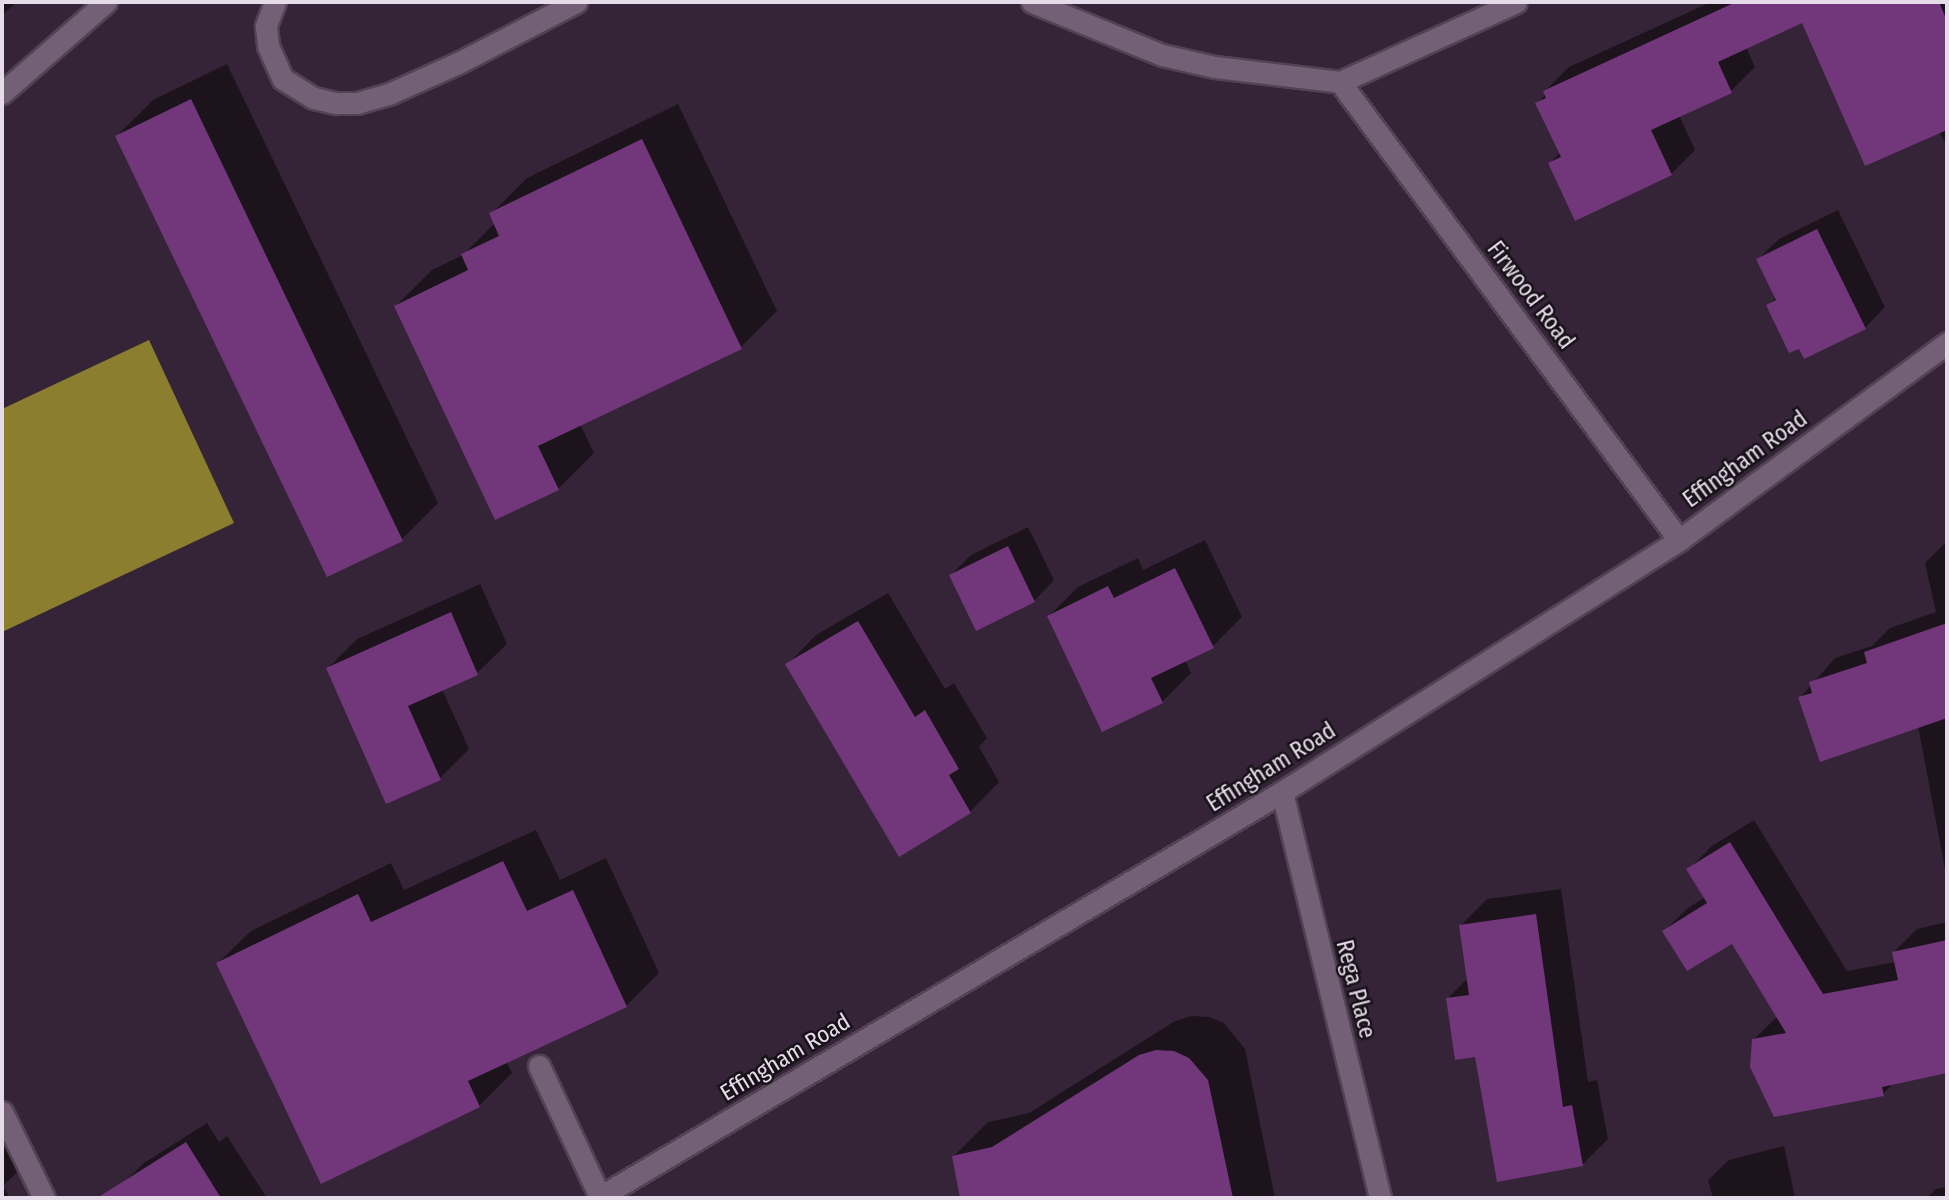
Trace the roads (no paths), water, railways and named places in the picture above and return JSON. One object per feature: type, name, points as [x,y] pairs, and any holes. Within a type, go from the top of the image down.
[{"type":"street","points":[[2,93],[106,2]]},
{"type":"street","points":[[275,2],[266,26],[268,46],[283,79],[314,98],[336,103],[357,103],[391,93],[460,62],[576,2]]},
{"type":"street","points":[[1031,2],[1162,55],[1215,67],[1339,82],[1516,2]]},
{"type":"street","name":"Firwood Road","points":[[1339,82],[1679,540]]},
{"type":"street","name":"Effingham Road","points":[[599,1198],[1282,792],[1679,540],[1947,343]]},
{"type":"street","name":"Rega Place","points":[[1282,792],[1380,1198]]},
{"type":"street","points":[[540,1066],[599,1198]]},
{"type":"street","points":[[2,1112],[44,1198]]}]
